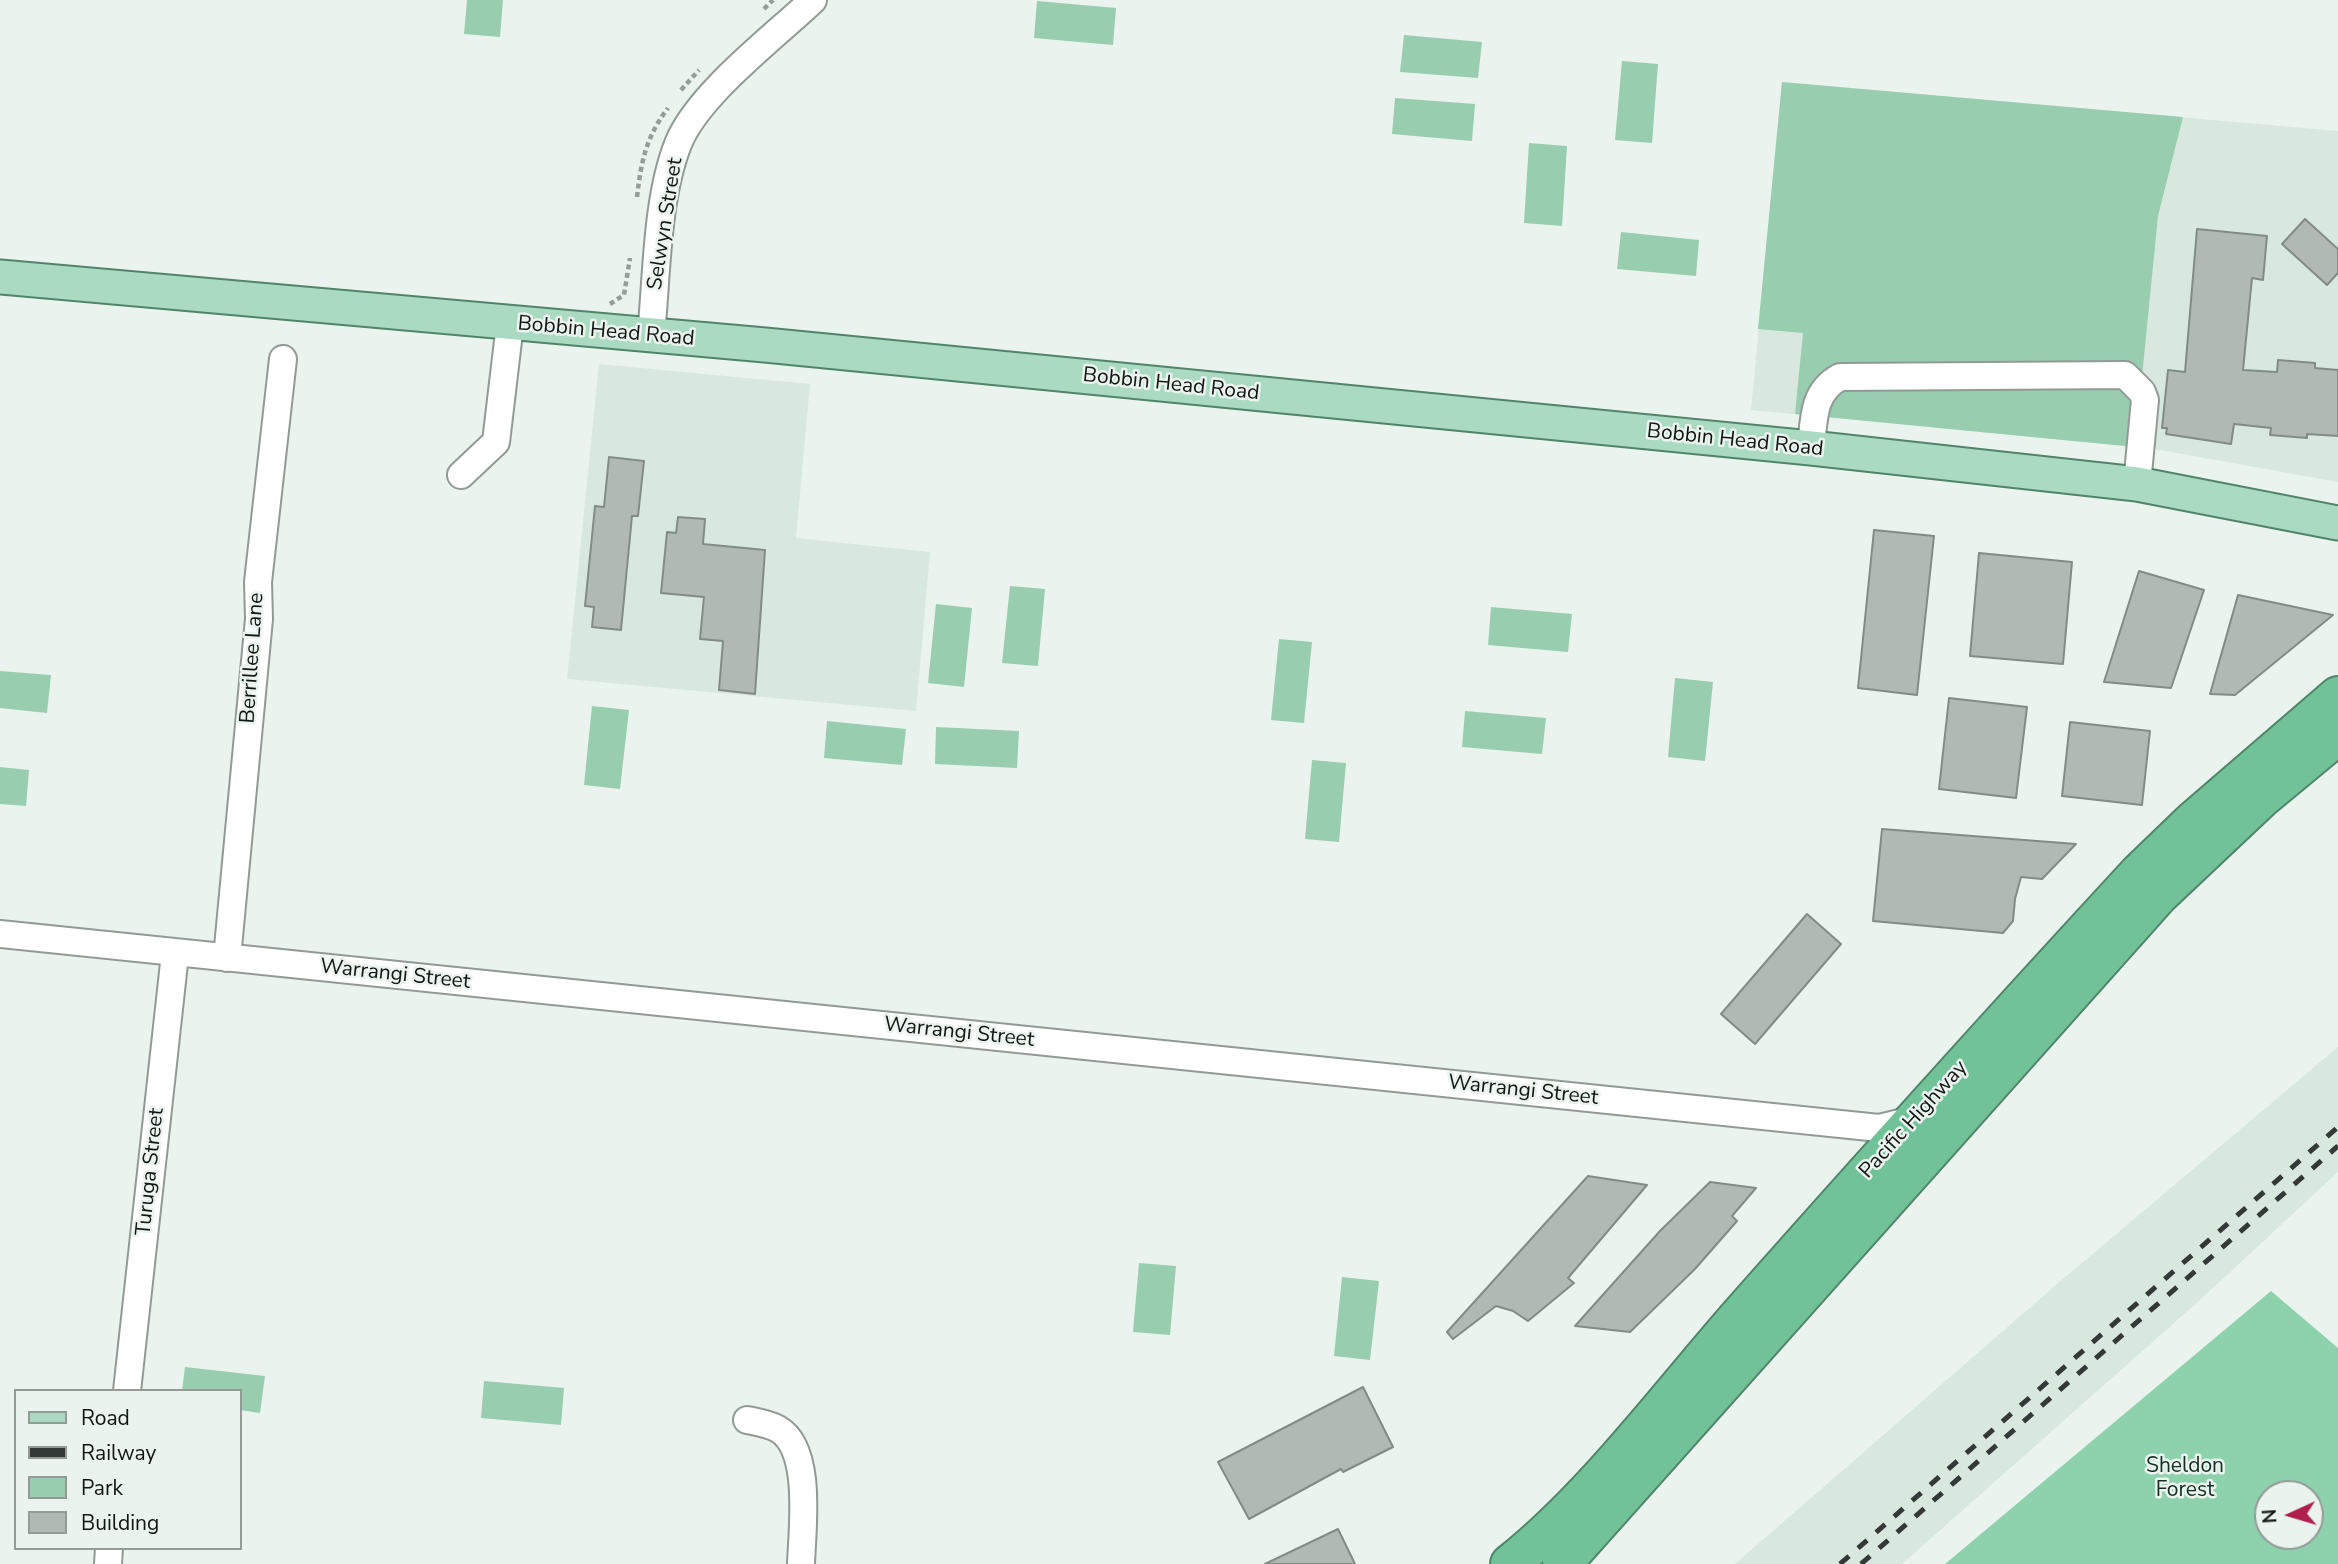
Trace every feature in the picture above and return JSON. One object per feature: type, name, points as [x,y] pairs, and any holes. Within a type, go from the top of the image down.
[{"type":"highway","name":"Pacific Highway","points":[[1510,1564],[1533,1546],[1602,1473],[1916,1118],[2139,873],[2193,821],[2338,696]]},
{"type":"highway","name":"Pacific Highway","points":[[1562,1564],[2158,896],[2263,797],[2338,735]]},
{"type":"main road","name":"Bobbin Head Road","points":[[0,277],[651,335],[1811,448],[2137,484],[2338,523]]},
{"type":"street","name":"Selwyn Street","points":[[651,335],[660,237],[678,143],[714,93],[813,0]]},
{"type":"street","points":[[461,475],[496,442],[510,324]]},
{"type":"street","name":"Berrillee Lane","points":[[227,958],[260,620],[258,582],[283,359]]},
{"type":"street","points":[[1811,448],[1816,404],[1828,383],[1840,377],[2125,375],[2137,386],[2145,400],[2137,484]]},
{"type":"street","name":"Warrangi Street","points":[[0,934],[1879,1128],[1916,1118]]},
{"type":"street","name":"Turuga Street","points":[[127,1389],[175,954]]},
{"type":"street","points":[[747,1420],[780,1430],[792,1445],[798,1459],[803,1505],[800,1564]]},
{"type":"shaded area","points":[[1782,82],[2338,131],[2338,482],[2149,448],[1751,410]]},
{"type":"shaded area","points":[[599,364],[810,384],[796,538],[930,552],[916,711],[567,679]]},
{"type":"shaded area","points":[[2338,1047],[2338,1172],[2201,1299],[1902,1564],[1735,1564],[2057,1284]]},
{"type":"green space","points":[[467,0],[503,0],[500,37],[464,34]]},
{"type":"green space","points":[[1037,1],[1116,8],[1113,45],[1034,38]]},
{"type":"green space","points":[[1404,35],[1482,42],[1478,78],[1400,72]]},
{"type":"green space","points":[[1622,61],[1658,64],[1652,143],[1615,140]]},
{"type":"green space","points":[[1782,82],[2183,117],[2158,216],[2135,447],[1795,414],[1803,333],[1758,329]]},
{"type":"green space","points":[[1395,98],[1475,104],[1472,141],[1392,134]]},
{"type":"green space","points":[[1529,143],[1567,146],[1562,226],[1524,223]]},
{"type":"green space","points":[[1621,232],[1699,240],[1696,276],[1617,269]]},
{"type":"green space","points":[[1010,586],[1045,589],[1038,666],[1002,663]]},
{"type":"green space","points":[[936,604],[972,608],[964,687],[928,683]]},
{"type":"green space","points":[[1491,607],[1572,614],[1568,652],[1488,645]]},
{"type":"green space","points":[[1279,639],[1312,642],[1304,723],[1271,720]]},
{"type":"green space","points":[[0,671],[51,675],[47,713],[0,708]]},
{"type":"green space","points":[[1675,678],[1713,682],[1705,761],[1668,757]]},
{"type":"green space","points":[[592,706],[629,710],[620,789],[584,785]]},
{"type":"green space","points":[[1465,711],[1546,718],[1542,754],[1462,747]]},
{"type":"green space","points":[[827,721],[906,729],[902,765],[824,758]]},
{"type":"green space","points":[[936,727],[1019,731],[1017,768],[935,764]]},
{"type":"green space","points":[[1312,760],[1346,763],[1339,842],[1305,839]]},
{"type":"green space","points":[[0,767],[29,770],[26,806],[0,804]]},
{"type":"green space","points":[[1139,1263],[1176,1266],[1170,1335],[1133,1332]]},
{"type":"green space","points":[[1342,1277],[1379,1281],[1370,1360],[1334,1356]]},
{"type":"green space","name":"Sheldon Forest","points":[[2271,1291],[2338,1348],[2338,1564],[1945,1564]]},
{"type":"green space","points":[[185,1367],[265,1376],[260,1413],[242,1410],[242,1389],[182,1389]]},
{"type":"green space","points":[[484,1381],[564,1388],[561,1425],[481,1418]]},
{"type":"building","points":[[2305,219],[2338,249],[2338,273],[2327,285],[2282,244]]},
{"type":"building","points":[[2197,229],[2267,236],[2263,280],[2252,278],[2243,370],[2277,372],[2278,360],[2315,363],[2315,368],[2338,370],[2338,436],[2307,434],[2307,438],[2270,435],[2271,428],[2234,424],[2231,444],[2166,434],[2167,428],[2162,428],[2168,370],[2185,372]]},
{"type":"building","points":[[609,457],[644,461],[638,516],[632,516],[621,630],[592,627],[594,607],[585,606],[595,506],[604,507]]},
{"type":"building","points":[[678,517],[705,519],[703,544],[765,550],[755,694],[719,690],[723,641],[700,639],[704,597],[661,593],[667,532],[676,533]]},
{"type":"building","points":[[1874,530],[1934,536],[1917,695],[1858,688]]},
{"type":"building","points":[[1979,553],[2072,562],[2063,664],[1970,656]]},
{"type":"building","points":[[2139,571],[2204,590],[2171,688],[2104,682]]},
{"type":"building","points":[[2238,595],[2333,615],[2235,695],[2210,694]]},
{"type":"building","points":[[1949,698],[2027,707],[2016,798],[1939,789]]},
{"type":"building","points":[[2070,722],[2150,731],[2142,805],[2062,796]]},
{"type":"building","points":[[1882,829],[2076,844],[2042,879],[2021,877],[2013,921],[2003,933],[1873,921]]},
{"type":"building","points":[[1807,914],[1841,944],[1755,1044],[1721,1014]]},
{"type":"building","points":[[1588,1176],[1647,1185],[1568,1278],[1574,1283],[1528,1321],[1513,1311],[1496,1306],[1453,1339],[1447,1332]]},
{"type":"building","points":[[1710,1182],[1756,1188],[1732,1216],[1737,1221],[1695,1269],[1630,1332],[1575,1326],[1660,1231]]},
{"type":"building","points":[[1363,1387],[1393,1447],[1343,1472],[1341,1469],[1249,1519],[1218,1462]]},
{"type":"building","points":[[1338,1529],[1355,1564],[1265,1564]]},
{"type":"railway","points":[[1840,1564],[2338,1127]]},
{"type":"railway","points":[[1861,1564],[2338,1146]]}]
